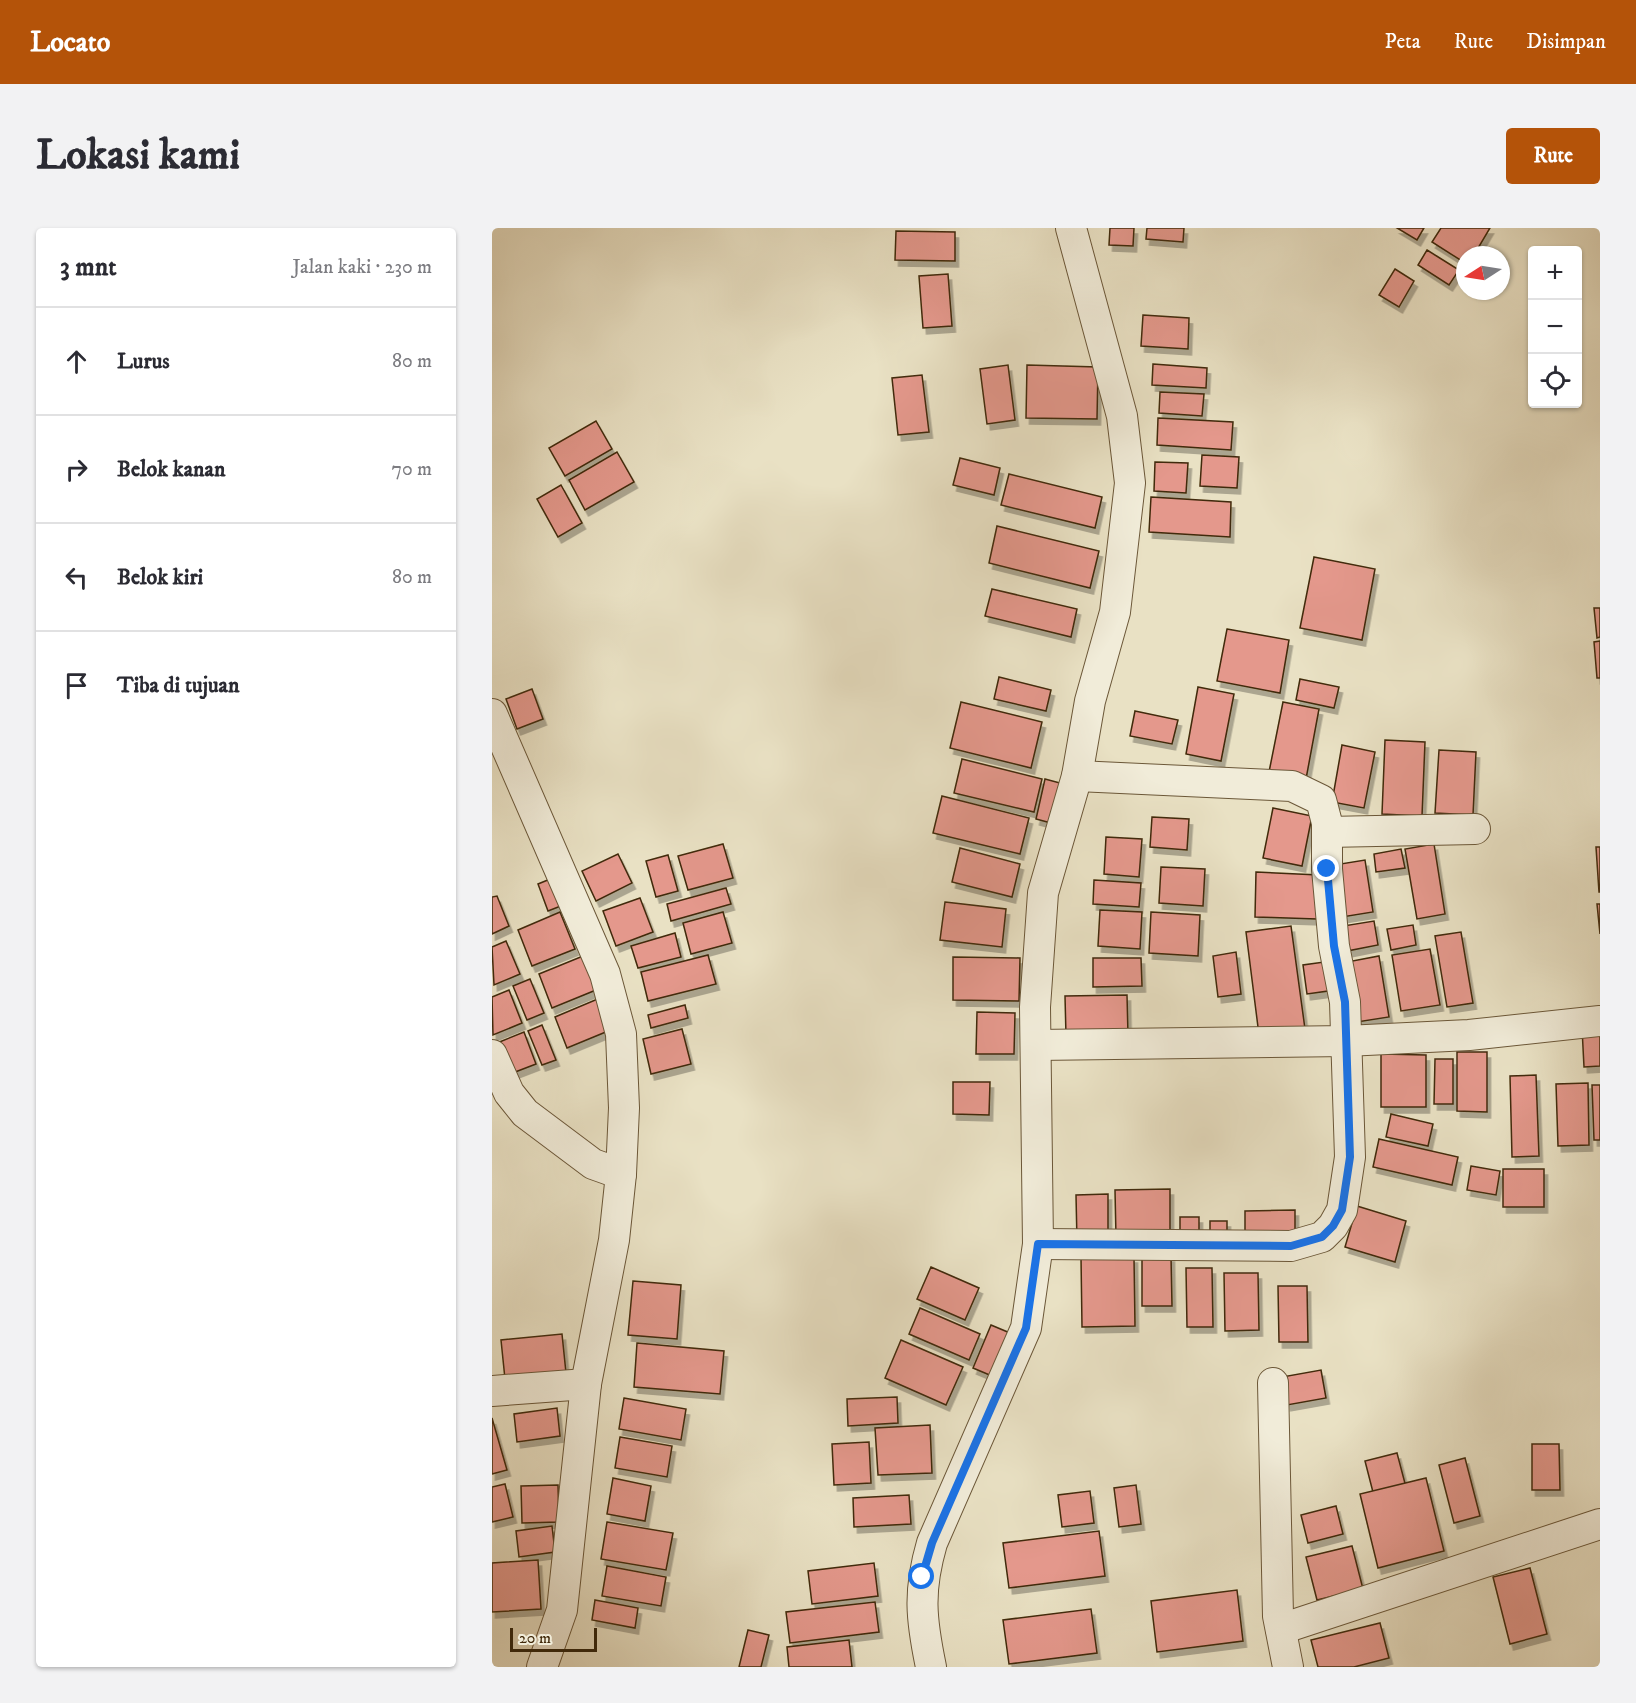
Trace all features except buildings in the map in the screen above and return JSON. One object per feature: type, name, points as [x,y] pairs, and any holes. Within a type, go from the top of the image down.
[{"type":"street","points":[[931,1667],[922,1624],[922,1577],[932,1543],[1026,1328],[1033,1294],[1038,1244],[1035,1006],[1043,893],[1077,776],[1090,701],[1115,612],[1130,483],[1122,416],[1071,228]]},
{"type":"street","points":[[492,714],[605,974],[621,1034],[624,1108],[621,1174],[614,1240],[586,1384],[562,1610],[542,1667]]},
{"type":"street","points":[[1038,1244],[1291,1246],[1322,1237],[1333,1226],[1342,1210],[1350,1157],[1345,1002],[1334,946],[1327,832],[1321,800],[1292,786],[1077,776]]},
{"type":"street","points":[[1327,832],[1475,829]]},
{"type":"street","points":[[1036,1045],[1346,1041],[1469,1035],[1600,1021]]},
{"type":"street","points":[[492,1055],[509,1093],[525,1113],[593,1164],[621,1174]]},
{"type":"street","points":[[1272,1383],[1273,1472],[1281,1629],[1288,1667]]},
{"type":"street","points":[[492,1391],[586,1384]]},
{"type":"street","points":[[1281,1629],[1600,1524]]},
{"type":"route","points":[[922,1577],[932,1543],[1026,1328],[1033,1294],[1038,1244],[1291,1246],[1322,1237],[1333,1226],[1342,1210],[1350,1157],[1345,1002],[1334,946],[1327,869]]}]
